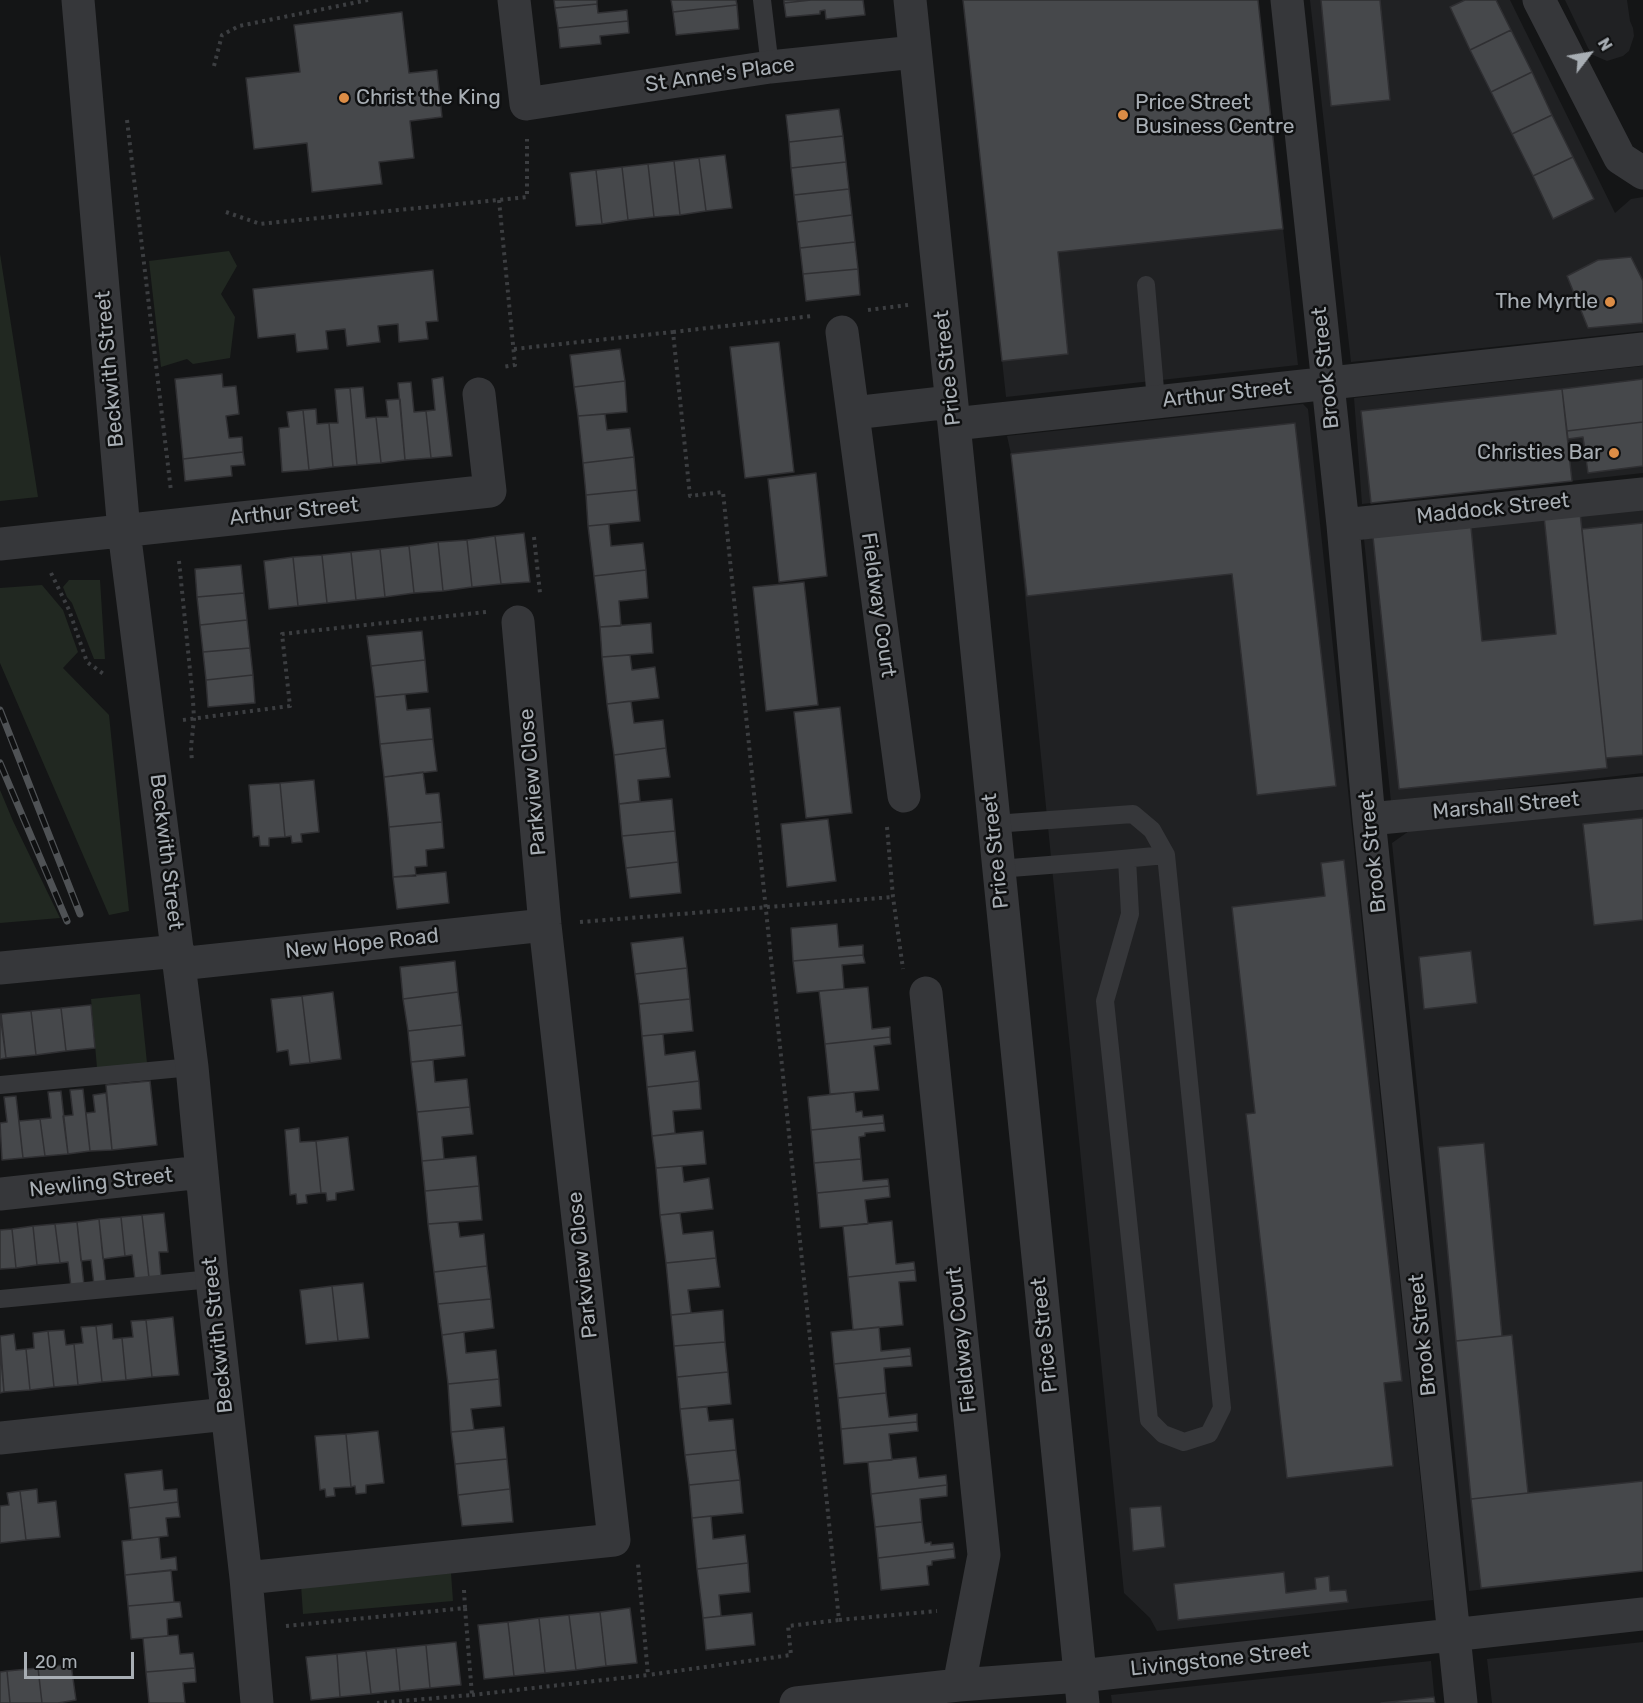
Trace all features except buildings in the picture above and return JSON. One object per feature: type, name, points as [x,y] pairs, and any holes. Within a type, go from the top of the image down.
[{"type":"street","name":"Beckwith Street","points":[[78,0],[124,531],[192,1067],[212,1280],[246,1578],[256,1703]]},
{"type":"street","points":[[514,0],[526,104]]},
{"type":"street","name":"Price Street","points":[[910,0],[1081,1689]]},
{"type":"street","name":"Brook Street","points":[[1287,0],[1461,1703]]},
{"type":"street","points":[[1539,0],[1620,158],[1643,173]]},
{"type":"street","name":"St Anne's Place","points":[[526,104],[770,67],[915,52]]},
{"type":"street","name":"Fieldway Court","points":[[842,319],[904,796]]},
{"type":"street","name":"Arthur Street","points":[[953,413],[1156,401],[1643,350]]},
{"type":"street","name":"Arthur Street","points":[[0,544],[490,491],[479,394]]},
{"type":"street","points":[[853,413],[953,413]]},
{"type":"street","name":"Maddock Street","points":[[1342,525],[1643,494]]},
{"type":"street","name":"Parkview Close","points":[[246,1578],[614,1540],[545,925],[518,615]]},
{"type":"street","name":"Marshall Street","points":[[1369,819],[1643,793]]},
{"type":"street","name":"New Hope Road","points":[[0,968],[179,957],[545,925]]},
{"type":"street","name":"Fieldway Court","points":[[926,993],[984,1555],[959,1685]]},
{"type":"street","name":"Newling Street","points":[[0,1194],[202,1172]]},
{"type":"street","points":[[0,1438],[227,1414]]},
{"type":"street","name":"Livingstone Street","points":[[796,1703],[959,1685],[1081,1689],[1454,1634],[1643,1614]]},
{"type":"lane","points":[[762,0],[770,67]]},
{"type":"lane","points":[[1146,285],[1156,401]]},
{"type":"lane","points":[[993,824],[1133,814],[1152,830],[1166,855],[1222,1408],[1209,1434],[1184,1442],[1163,1434],[1149,1420],[1105,1001],[1130,914],[1127,859]]},
{"type":"lane","points":[[998,868],[1166,855]]},
{"type":"lane","points":[[0,1085],[192,1067]]},
{"type":"lane","points":[[0,1299],[212,1280]]},
{"type":"path","points":[[214,66],[222,35],[239,26],[368,0]]},
{"type":"path","points":[[226,213],[260,224],[527,197],[526,104]]},
{"type":"path","points":[[479,394],[477,370],[515,365],[499,200]]},
{"type":"path","points":[[514,349],[673,332],[842,319],[941,302]]},
{"type":"path","points":[[377,1703],[472,1695],[648,1675],[792,1655],[788,1626],[839,1620],[723,492],[690,496],[673,332]]},
{"type":"path","points":[[34,540],[69,610],[87,662],[148,715],[290,706],[282,634],[518,615],[541,606],[534,537]]},
{"type":"path","points":[[545,925],[893,897]]},
{"type":"path","points":[[638,1560],[648,1675]]},
{"type":"path","points":[[463,1587],[472,1695]]},
{"type":"path","points":[[282,1626],[465,1608]]},
{"type":"shaded area","name":"Price Street Business Centre","points":[[963,0],[1258,0],[1298,365],[1006,397]]},
{"type":"shaded area","points":[[1310,0],[1510,0],[1615,213],[1631,199],[1643,197],[1643,331],[1351,362]]},
{"type":"shaded area","points":[[1565,0],[1627,0],[1634,36],[1629,51],[1623,56],[1607,61],[1593,55]]},
{"type":"shaded area","points":[[229,251],[237,266],[221,294],[235,317],[230,358],[193,364],[187,359],[161,367],[149,261]]},
{"type":"shaded area","points":[[0,254],[38,497],[0,501]]},
{"type":"shaded area","points":[[1643,366],[1643,473],[1362,504],[1354,398]]},
{"type":"shaded area","points":[[1303,404],[1308,409],[1433,1600],[1157,1631],[1150,1618],[1124,1593],[1011,454],[1007,436]]},
{"type":"shaded area","points":[[1643,505],[1643,773],[1391,802],[1364,539]]},
{"type":"shaded area","points":[[69,580],[100,580],[105,659],[94,659],[72,603],[63,587]]},
{"type":"shaded area","points":[[42,585],[63,610],[78,652],[63,668],[109,715],[129,911],[109,915],[0,663],[0,588]]},
{"type":"shaded area","points":[[0,790],[13,821],[60,918],[0,923]]},
{"type":"shaded area","points":[[1643,806],[1643,1571],[1469,1591],[1392,843],[1409,831]]},
{"type":"shaded area","points":[[140,994],[147,1063],[97,1068],[91,999]]},
{"type":"shaded area","points":[[451,1573],[453,1601],[303,1614],[301,1585]]},
{"type":"shaded area","points":[[1643,1642],[1643,1703],[1492,1703],[1487,1659]]},
{"type":"shaded area","points":[[1431,1661],[1435,1703],[1112,1703],[1111,1695]]},
{"type":"railway","points":[[0,710],[80,914]]},
{"type":"railway","points":[[0,763],[67,921]]},
{"type":"place","name":"Christ the King","points":[[344,98]]},
{"type":"place","name":"Price Street Business Centre","points":[[1123,115]]},
{"type":"place","name":"The Myrtle","points":[[1610,302]]},
{"type":"place","name":"Christies Bar","points":[[1614,453]]}]
